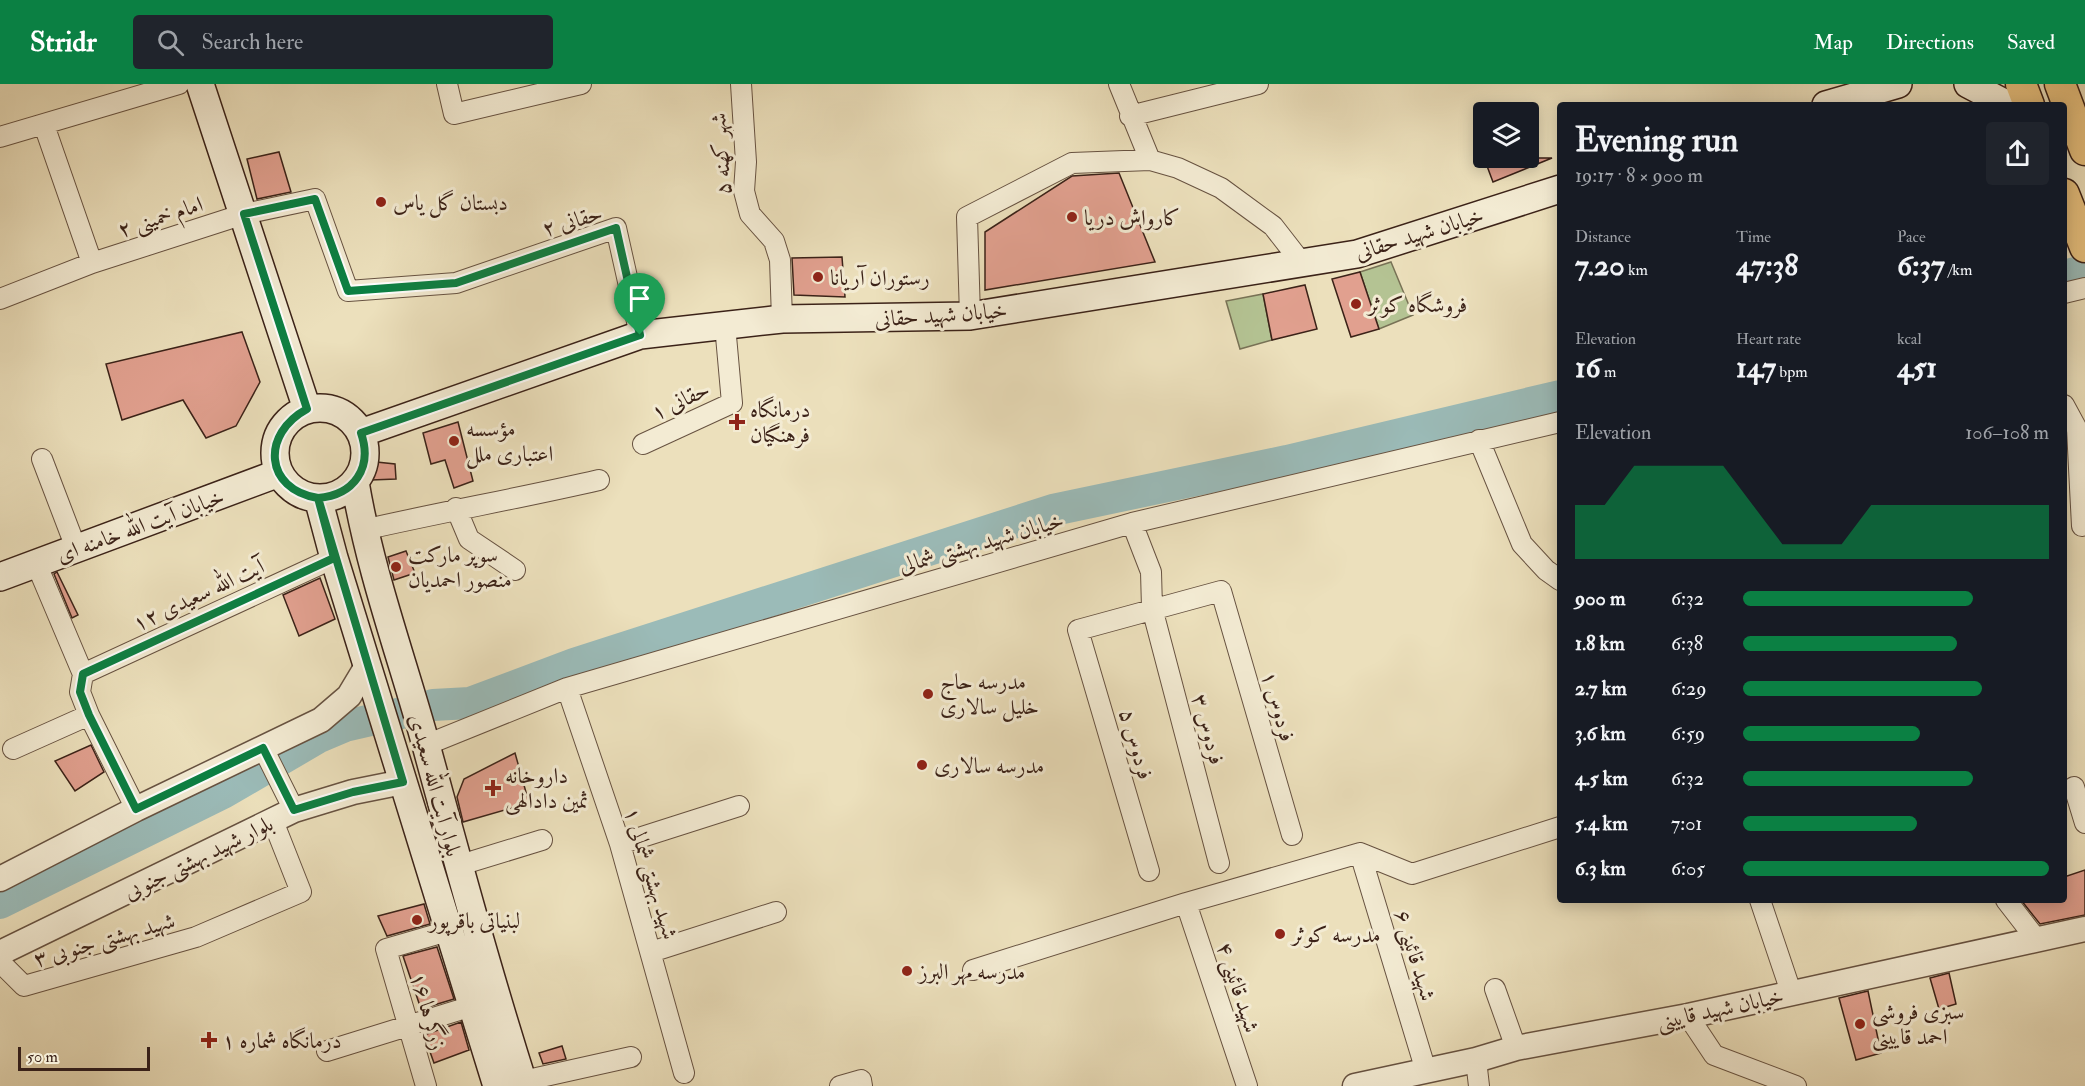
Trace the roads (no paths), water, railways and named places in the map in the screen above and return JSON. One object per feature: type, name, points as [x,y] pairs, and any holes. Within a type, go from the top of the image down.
[{"type":"main road","points":[[200,84],[307,409]]},
{"type":"main road","points":[[1836,102],[1898,84]]},
{"type":"main road","points":[[1968,84],[2002,102]]},
{"type":"main road","points":[[2021,84],[2028,102]]},
{"type":"main road","points":[[2060,84],[2067,102]]},
{"type":"main road","points":[[2067,102],[2085,150]]},
{"type":"main road","name":"خیابان شهید حقانی","points":[[361,433],[640,335],[782,319],[970,316],[1357,254],[1557,190]]},
{"type":"main road","points":[[2067,205],[2076,238]]},
{"type":"main road","points":[[307,409],[331,409],[343,414],[361,433],[365,446],[365,459],[355,482],[345,492],[318,498],[295,491],[279,473],[275,448],[278,436],[284,425],[307,409]]},
{"type":"main road","name":"خیابان آیت الله خامنه ای","points":[[0,577],[279,473]]},
{"type":"main road","name":"بلوار آیت الله سعیدی","points":[[355,482],[363,530],[426,745],[514,1084]]},
{"type":"main road","name":"بلوار آیت الله سعیدی","points":[[318,498],[334,558],[472,1006],[514,1084]]},
{"type":"street","points":[[0,137],[179,84]]},
{"type":"street","points":[[447,84],[454,114],[581,84]]},
{"type":"street","name":"شهر کهنه ۵","points":[[741,84],[746,162],[744,191],[750,214],[774,241],[777,251],[782,319]]},
{"type":"street","points":[[1119,84],[1150,160]]},
{"type":"street","points":[[1131,116],[1258,84]]},
{"type":"street","points":[[44,125],[92,263]]},
{"type":"street","points":[[970,316],[967,217],[1072,163],[1150,160],[1178,168],[1221,188],[1273,226],[1301,262]]},
{"type":"street","name":"امام خمینی ۲","points":[[0,299],[92,263],[244,214],[315,199],[348,291],[440,285]]},
{"type":"street","name":"حقانی ۲","points":[[440,285],[456,283],[616,228],[640,335]]},
{"type":"street","points":[[2067,292],[2085,288]]},
{"type":"street","name":"حقانی ۱","points":[[643,444],[732,402],[724,325]]},
{"type":"street","points":[[2067,411],[2077,429],[2072,473],[2082,526]]},
{"type":"street","name":"خیابان شهید بهشتی شمالی","points":[[426,745],[567,688],[1132,523],[1557,423]]},
{"type":"street","points":[[1479,440],[1522,543],[1546,570],[1557,578]]},
{"type":"street","points":[[42,459],[76,548]]},
{"type":"street","points":[[363,530],[456,508],[499,503],[600,480]]},
{"type":"street","points":[[456,508],[469,539],[515,570]]},
{"type":"street","name":"فردوس ۳","points":[[1132,523],[1151,572],[1152,608],[1219,863]]},
{"type":"street","name":"آیت الله سعیدی ۱۲","points":[[83,674],[334,558]]},
{"type":"street","points":[[36,563],[83,674],[80,692],[89,715],[136,809]]},
{"type":"street","name":"فردوس ۱","points":[[1152,608],[1221,591],[1292,835]]},
{"type":"street","name":"فردوس ۵","points":[[1149,871],[1078,630],[1152,608]]},
{"type":"street","points":[[0,879],[136,809],[321,720],[349,696],[367,666]]},
{"type":"street","name":"شهید بهشتی شمالی ۱","points":[[567,688],[620,844],[684,1073]]},
{"type":"street","points":[[13,749],[89,715]]},
{"type":"street","points":[[263,748],[284,815]]},
{"type":"street","name":"بلوار شهید بهشتی جنوبی","points":[[0,952],[284,815],[353,792],[403,782]]},
{"type":"street","points":[[2074,786],[2085,823]]},
{"type":"street","points":[[620,844],[740,806]]},
{"type":"street","name":"شهید بهشتی جنوبی ۳","points":[[0,962],[24,986],[196,938],[301,892],[284,815]]},
{"type":"street","points":[[973,970],[1185,903],[1360,853],[1412,874],[1557,827]]},
{"type":"street","points":[[457,866],[542,840]]},
{"type":"street","name":"شهید قائینی ۶","points":[[1360,853],[1426,1071]]},
{"type":"street","name":"شهید قائینی ۴","points":[[1185,903],[1246,1086]]},
{"type":"street","points":[[1761,903],[1791,992]]},
{"type":"street","points":[[2008,903],[2037,940]]},
{"type":"street","points":[[651,952],[776,912]]},
{"type":"street","name":"خیابان شهید قایینی","points":[[1355,1086],[1476,1060],[1516,1048],[1688,1016],[2085,929]]},
{"type":"street","name":"زرگر ها ۱۶","points":[[426,1086],[386,949],[448,931]]},
{"type":"street","points":[[1495,989],[1516,1048]]},
{"type":"street","points":[[327,1051],[410,1028],[472,1006]]},
{"type":"street","points":[[1688,1016],[1714,1055],[1796,1086]]},
{"type":"street","points":[[514,1084],[631,1057]]},
{"type":"street","points":[[1476,1060],[1479,1086]]},
{"type":"street","points":[[840,1086],[861,1080],[862,1086]]},
{"type":"waterway","points":[[2067,275],[2079,272]]},
{"type":"waterway","points":[[433,705],[470,703],[574,664],[1053,510],[1287,461],[1557,397]]},
{"type":"waterway","points":[[0,903],[223,793],[319,737],[345,726],[406,712]]},
{"type":"place","name":"دبستان گل یاس","points":[[381,202]]},
{"type":"place","name":"کارواش دریا","points":[[1072,217]]},
{"type":"place","name":"رستوران آریانا","points":[[818,277]]},
{"type":"place","name":"فروشگاه کوثر","points":[[1356,304]]},
{"type":"place","name":"درمانگاه فرهنگیان","points":[[737,422]]},
{"type":"place","name":"مؤسسه اعتباری ملل","points":[[454,441]]},
{"type":"place","name":"سوپر مارکت منصور احمدیان","points":[[396,567]]},
{"type":"place","name":"مدرسه حاج خلیل سالاری","points":[[928,694]]},
{"type":"place","name":"مدرسه سالاری","points":[[922,765]]},
{"type":"place","name":"داروخانه ثمین دادالهی","points":[[493,788]]},
{"type":"place","name":"لبنیاتی باقرپور","points":[[417,920]]},
{"type":"place","name":"مدرسه کوثر","points":[[1280,934]]},
{"type":"place","name":"مدرسه مهر البرز","points":[[907,971]]},
{"type":"place","name":"سبزی فروشی احمد قایینی","points":[[1860,1024]]},
{"type":"place","name":"درمانگاه شماره ۱","points":[[209,1040]]}]
